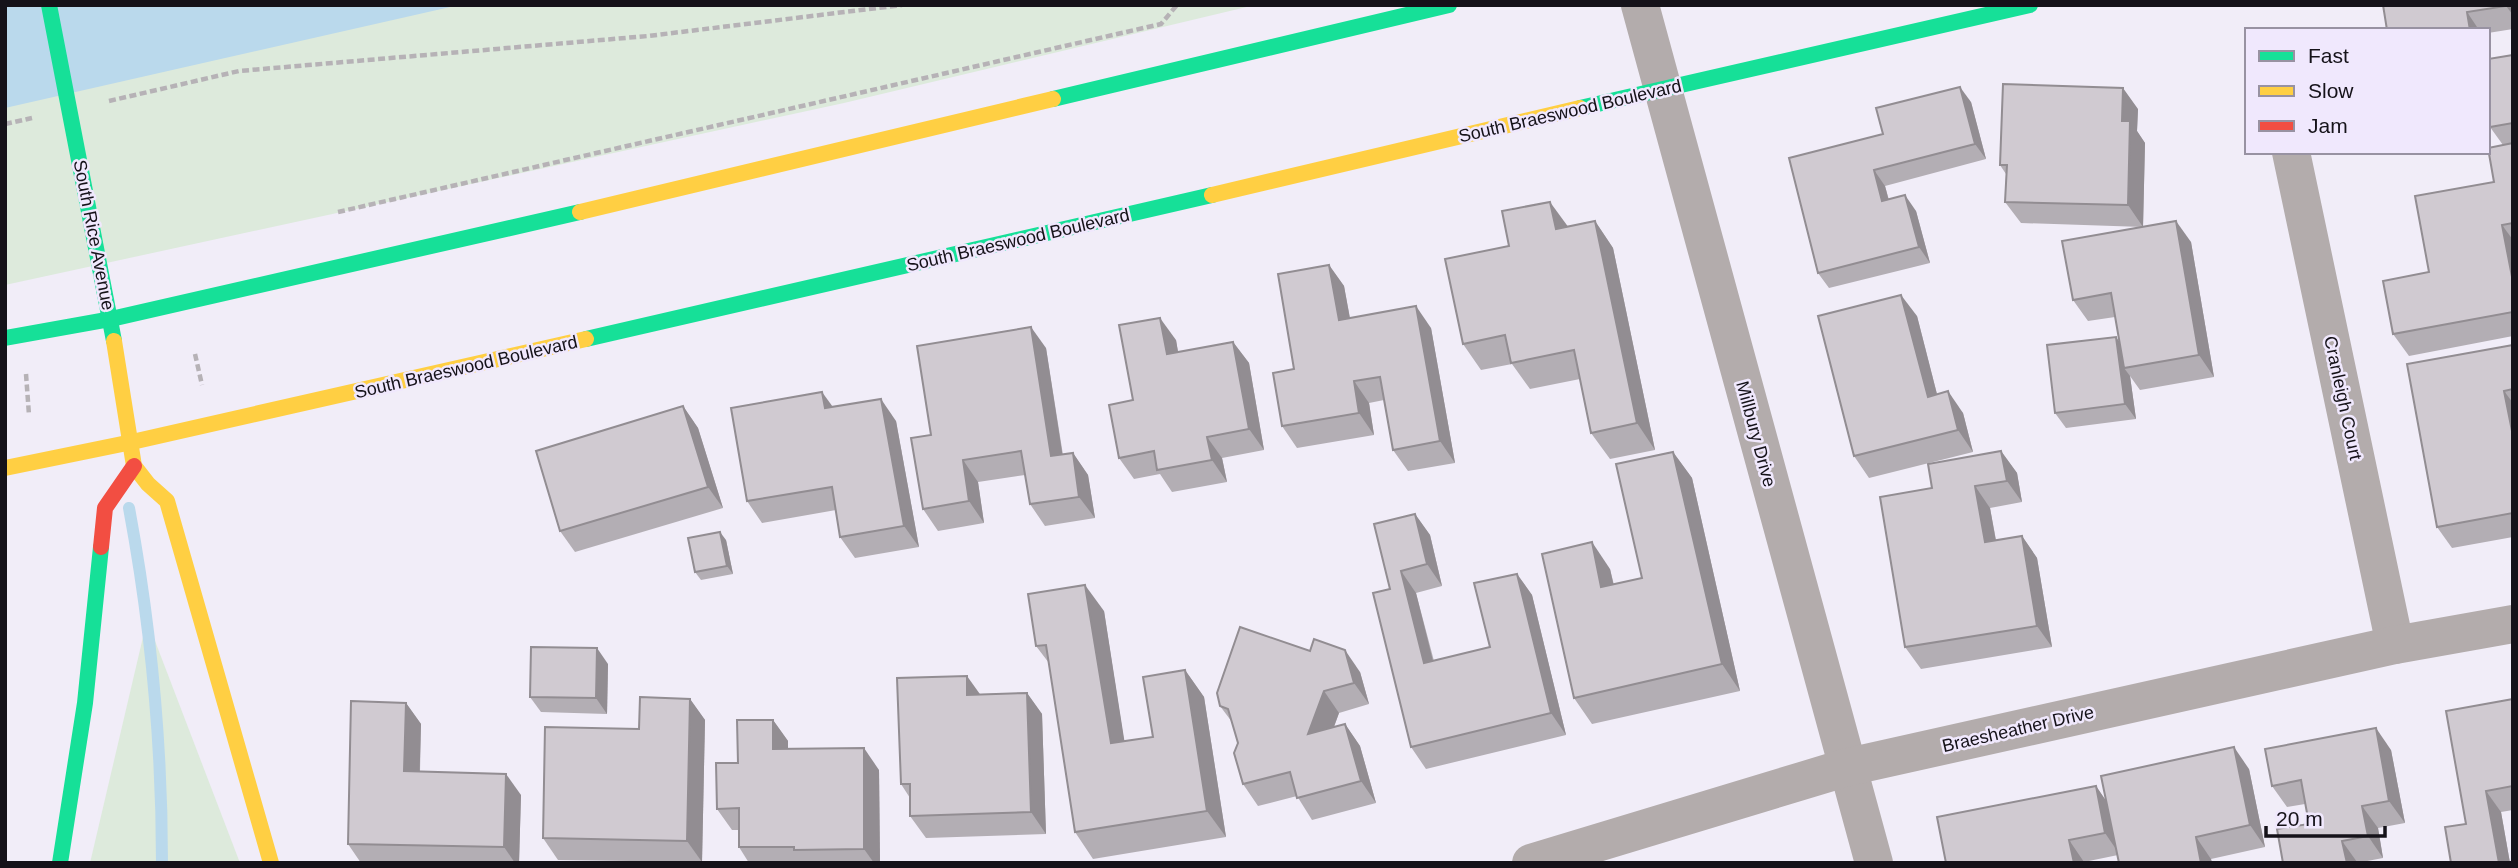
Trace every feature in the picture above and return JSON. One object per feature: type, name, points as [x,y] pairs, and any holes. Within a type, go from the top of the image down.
[{"type":"main road","name":"South Rice Avenue","points":[[49,5],[111,319],[134,466]]},
{"type":"main road","points":[[5,338],[111,319],[512,228],[1449,5]]},
{"type":"main road","name":"South Braeswood Boulevard","points":[[5,468],[132,442],[891,271],[1661,89],[2030,5]]},
{"type":"main road","points":[[60,863],[85,702],[105,508],[134,466],[148,484],[167,501],[271,863]]},
{"type":"street","name":"Millbury Drive","points":[[1640,5],[1874,863]]},
{"type":"street","name":"Cranleigh Court","points":[[2291,154],[2395,645]]},
{"type":"street","name":"Braesheather Drive","points":[[1531,863],[1848,767],[2395,645],[2513,624]]},
{"type":"path","points":[[96,104],[239,71],[648,36],[902,5]]},
{"type":"path","points":[[338,212],[1161,24],[1177,5]]},
{"type":"path","points":[[5,124],[44,115]]},
{"type":"path","points":[[195,354],[202,385]]},
{"type":"path","points":[[26,374],[29,415]]},
{"type":"green space","points":[[5,5],[1255,5],[844,103],[5,285]]},
{"type":"green space","points":[[147,620],[240,863],[90,863]]},
{"type":"water","points":[[5,5],[459,5],[5,108]]},
{"type":"building","points":[[2383,5],[2506,5],[2467,12],[2470,28],[2387,28]]},
{"type":"building","points":[[2513,55],[2513,123],[2490,127],[2490,59]]},
{"type":"building","points":[[2003,84],[2123,88],[2122,121],[2130,121],[2128,205],[2005,202],[2007,165],[2000,165]]},
{"type":"building","points":[[1960,87],[1975,144],[1874,170],[1882,201],[1905,195],[1919,247],[1818,273],[1789,158],[1883,134],[1876,108]]},
{"type":"building","points":[[2513,143],[2513,223],[2502,225],[2513,282],[2513,312],[2393,334],[2383,281],[2429,272],[2415,196],[2494,182],[2490,148]]},
{"type":"building","points":[[1550,202],[1556,229],[1595,221],[1637,423],[1591,433],[1574,350],[1511,363],[1505,335],[1463,344],[1445,259],[1509,246],[1502,211]]},
{"type":"building","points":[[2176,221],[2199,355],[2124,368],[2111,293],[2073,300],[2062,241]]},
{"type":"building","points":[[1329,265],[1339,320],[1416,306],[1440,441],[1393,450],[1380,377],[1354,381],[1359,413],[1282,426],[1273,373],[1294,369],[1278,274]]},
{"type":"building","points":[[1901,295],[1928,397],[1948,391],[1958,430],[1854,456],[1818,316]]},
{"type":"building","points":[[1160,318],[1167,354],[1233,342],[1249,429],[1207,437],[1212,460],[1157,470],[1154,451],[1119,458],[1109,405],[1133,400],[1119,325]]},
{"type":"building","points":[[1031,327],[1051,456],[1073,453],[1079,497],[1030,504],[1021,451],[963,460],[969,501],[923,509],[911,438],[931,435],[917,346]]},
{"type":"building","points":[[2116,337],[2125,404],[2055,413],[2047,345]]},
{"type":"building","points":[[2513,345],[2513,389],[2504,391],[2513,436],[2513,513],[2437,527],[2407,364]]},
{"type":"building","points":[[822,392],[825,408],[881,399],[904,526],[840,537],[832,487],[747,501],[731,408]]},
{"type":"building","points":[[683,406],[708,487],[560,531],[536,451]]},
{"type":"building","points":[[2001,451],[2007,481],[1975,486],[1985,542],[2022,536],[2037,626],[1905,647],[1880,497],[1932,488],[1928,464]]},
{"type":"building","points":[[1673,452],[1722,664],[1574,698],[1542,554],[1592,542],[1601,587],[1642,578],[1616,464]]},
{"type":"building","points":[[1415,514],[1427,564],[1401,571],[1424,663],[1490,647],[1474,583],[1517,574],[1551,713],[1411,747],[1373,593],[1390,589],[1374,524]]},
{"type":"building","points":[[720,532],[727,566],[695,572],[688,538]]},
{"type":"building","points":[[1085,585],[1111,743],[1153,737],[1143,677],[1185,670],[1207,811],[1075,832],[1046,645],[1036,646],[1028,594]]},
{"type":"building","points":[[1240,627],[1310,651],[1314,639],[1345,650],[1354,683],[1324,691],[1308,734],[1345,724],[1361,781],[1297,798],[1290,772],[1243,784],[1234,753],[1238,743],[1228,709],[1220,706],[1217,693]]},
{"type":"building","points":[[531,647],[597,648],[596,698],[530,697]]},
{"type":"building","points":[[967,676],[967,695],[1027,693],[1031,812],[910,816],[910,784],[901,784],[897,678]]},
{"type":"building","points":[[640,697],[690,699],[687,841],[543,838],[545,727],[639,729]]},
{"type":"building","points":[[2513,699],[2513,786],[2486,791],[2499,863],[2451,863],[2445,827],[2466,824],[2446,711]]},
{"type":"building","points":[[351,701],[406,703],[404,771],[506,774],[504,847],[348,844]]},
{"type":"building","points":[[737,720],[773,720],[773,749],[864,748],[864,849],[794,850],[794,847],[739,847],[739,808],[717,809],[716,763],[738,763]]},
{"type":"building","points":[[2376,728],[2389,801],[2362,806],[2368,836],[2342,841],[2347,863],[2283,863],[2277,829],[2309,824],[2301,780],[2272,786],[2265,749]]},
{"type":"building","points":[[2234,747],[2250,825],[2196,837],[2201,863],[2119,863],[2101,776]]},
{"type":"building","points":[[2096,786],[2105,833],[2069,840],[2074,863],[1946,863],[1937,817]]},
{"type":"waterway","points":[[129,508],[154,685],[162,863]]},
{"type":"traffic: fast","points":[[49,5],[114,341]]},
{"type":"traffic: fast","points":[[1053,99],[1449,5]]},
{"type":"traffic: fast","points":[[1580,108],[2030,5]]},
{"type":"traffic: fast","points":[[586,339],[1212,195]]},
{"type":"traffic: fast","points":[[5,338],[111,319],[580,212]]},
{"type":"traffic: fast","points":[[60,863],[85,703],[101,547]]},
{"type":"traffic: slow","points":[[580,212],[1053,99]]},
{"type":"traffic: slow","points":[[1212,195],[1580,108]]},
{"type":"traffic: slow","points":[[5,468],[132,442],[586,339]]},
{"type":"traffic: slow","points":[[114,341],[134,466],[148,484],[167,501],[271,863]]},
{"type":"traffic: jam","points":[[101,547],[105,508],[134,466]]}]
